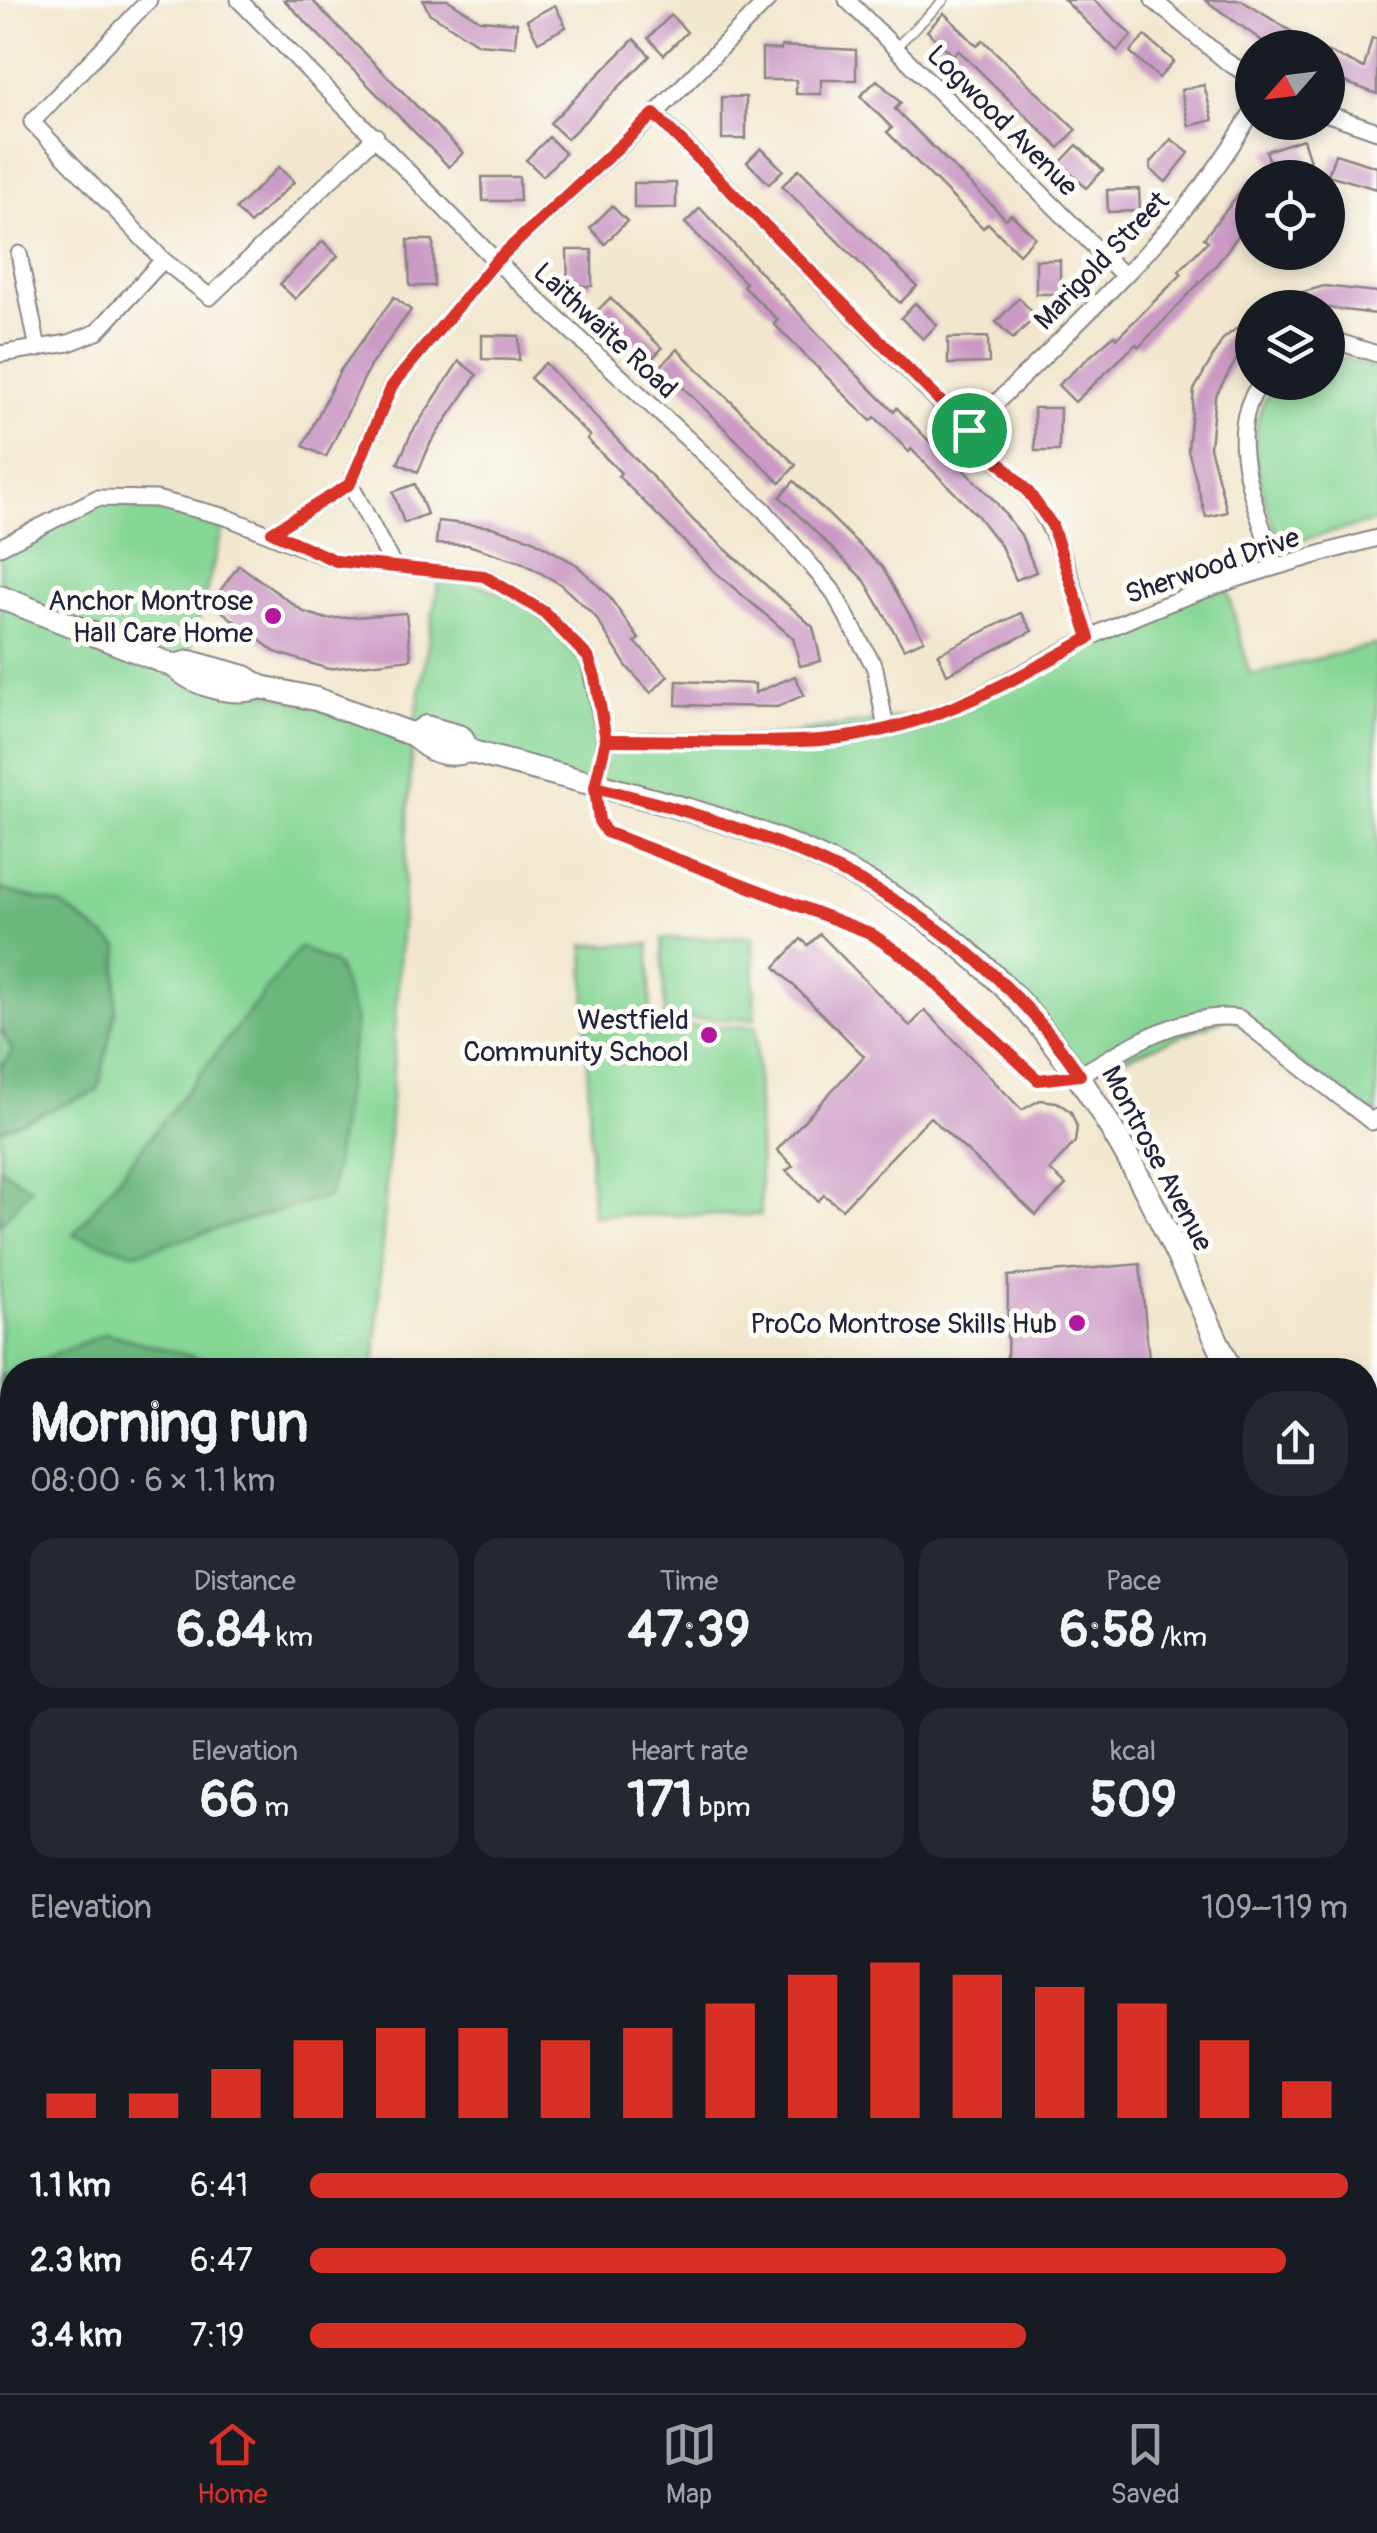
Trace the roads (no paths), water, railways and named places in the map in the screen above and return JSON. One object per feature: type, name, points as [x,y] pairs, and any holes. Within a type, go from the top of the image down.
[{"type":"street","points":[[149,0],[32,122],[163,260],[210,297],[376,136]]},
{"type":"street","name":"Laithwaite Road","points":[[239,0],[496,261],[764,510],[832,590],[875,668],[886,729]]},
{"type":"street","points":[[272,532],[350,484],[392,386],[496,261],[654,114],[768,0]]},
{"type":"street","name":"Logwood Avenue","points":[[847,0],[1122,274]]},
{"type":"street","points":[[1152,0],[1235,66]]},
{"type":"street","points":[[654,114],[1029,493],[1052,525],[1089,638]]},
{"type":"street","points":[[1345,120],[1377,132]]},
{"type":"street","name":"Marigold Street","points":[[969,430],[1203,190],[1235,139]]},
{"type":"street","points":[[19,254],[38,349]]},
{"type":"street","points":[[0,354],[38,349],[96,332],[163,260]]},
{"type":"street","points":[[1345,344],[1377,354]]},
{"type":"street","points":[[1251,400],[1244,423],[1245,461],[1275,566]]},
{"type":"street","points":[[350,484],[394,567]]},
{"type":"street","points":[[0,546],[97,498],[156,498],[272,532],[336,561],[484,576],[544,612],[588,657],[606,740],[595,787]]},
{"type":"street","name":"Sherwood Drive","points":[[606,740],[822,740],[886,729],[964,704],[1089,638],[1181,597],[1377,538]]},
{"type":"street","name":"Montrose Avenue","points":[[0,598],[174,666],[188,679],[242,693],[261,687],[316,699],[414,735],[426,727],[460,737],[469,751],[810,853],[870,884],[976,957],[1060,1046],[1080,1075],[1182,1264],[1225,1358]]},
{"type":"street","points":[[1080,1075],[1158,1034],[1216,1015],[1239,1018],[1375,1120]]},
{"type":"lane","points":[[895,48],[944,0]]},
{"type":"lane","points":[[595,787],[599,821],[606,832],[870,933],[915,964],[1038,1080],[1080,1075]]},
{"type":"place","name":"Anchor Montrose Hall Care Home","points":[[273,616]]},
{"type":"place","name":"Westfield Community School","points":[[709,1035]]},
{"type":"place","name":"ProCo Montrose Skills Hub","points":[[1077,1323]]}]
